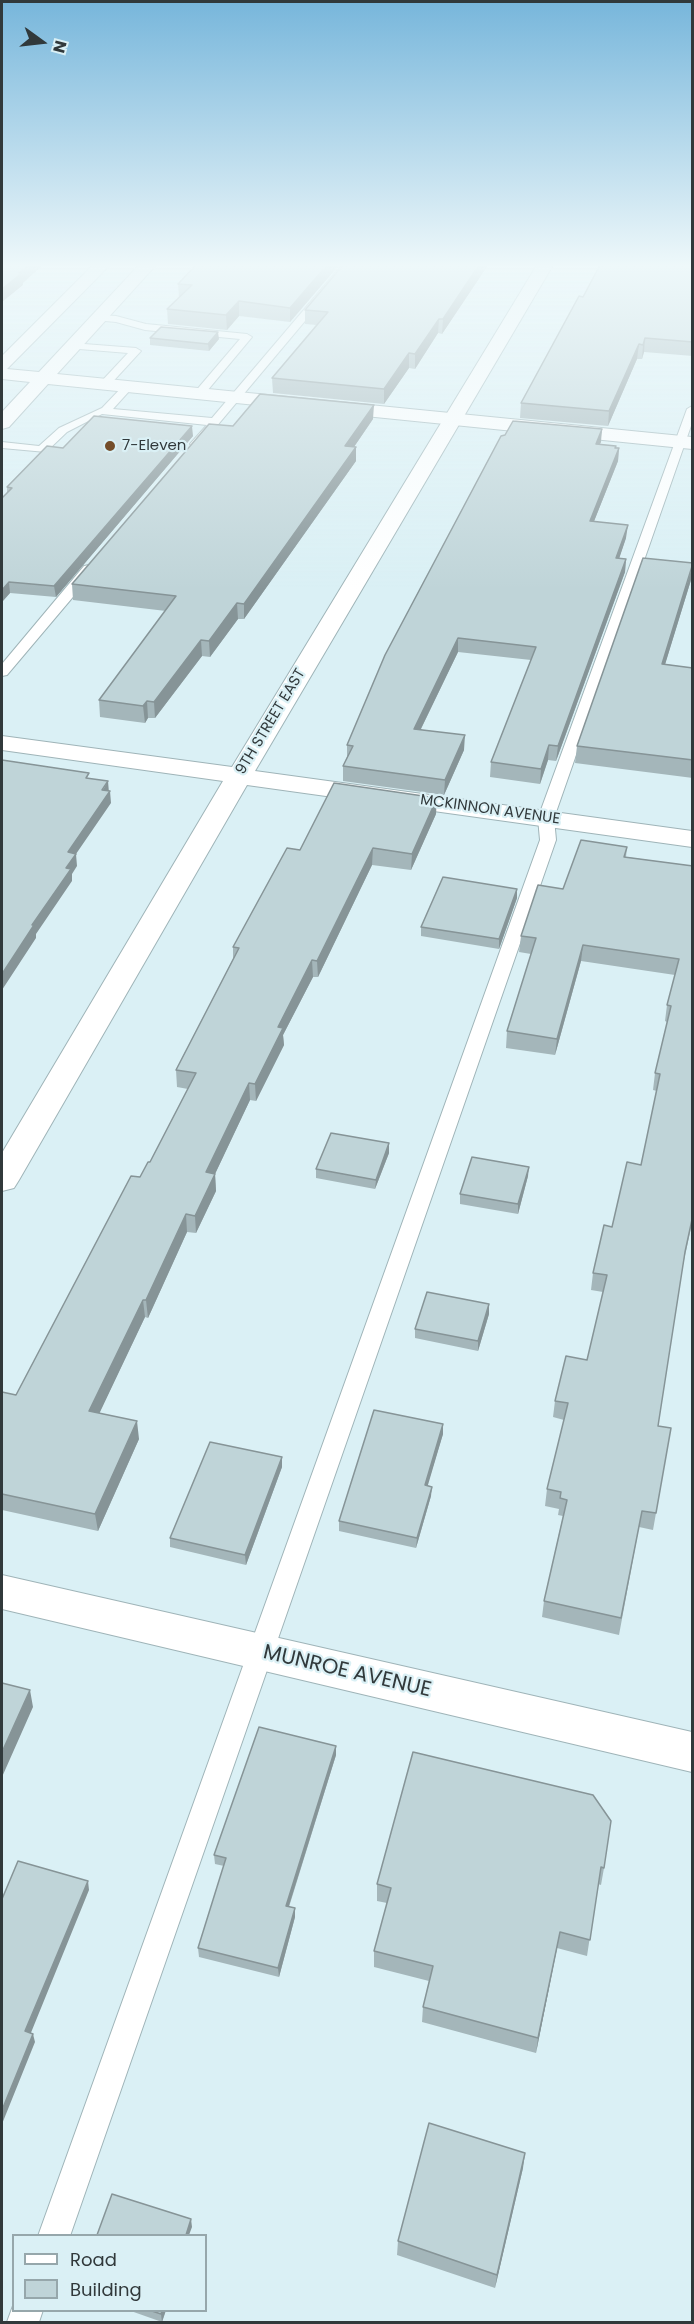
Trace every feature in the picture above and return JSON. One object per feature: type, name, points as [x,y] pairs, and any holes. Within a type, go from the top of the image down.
[{"type":"street","points":[[2,423],[45,373]]},
{"type":"street","name":"9TH STREET EAST","points":[[2,1180],[479,373]]},
{"type":"street","points":[[2,374],[103,386],[687,442]]},
{"type":"street","name":"MCKINNON AVENUE","points":[[2,743],[693,839]]},
{"type":"street","name":"MUNROE AVENUE","points":[[2,1592],[693,1752]]},
{"type":"lane","points":[[103,386],[115,373]]},
{"type":"lane","points":[[198,395],[216,373]]},
{"type":"lane","points":[[185,457],[256,373]]},
{"type":"lane","points":[[105,411],[127,388]]},
{"type":"lane","points":[[54,2234],[548,840],[546,818],[687,442],[693,409]]},
{"type":"lane","points":[[2,446],[42,450],[63,430],[100,411],[215,422]]},
{"type":"lane","points":[[2,672],[101,556]]},
{"type":"building","points":[[276,373],[395,373],[384,389],[272,378]]},
{"type":"building","points":[[537,373],[626,373],[609,411],[521,403]]},
{"type":"building","points":[[260,394],[374,405],[345,446],[356,447],[244,604],[237,603],[209,641],[201,640],[154,702],[147,701],[143,706],[99,700],[176,596],[72,584],[209,424],[233,426]]},
{"type":"building","points":[[94,416],[192,426],[54,586],[9,582],[2,590],[2,498],[12,488],[7,487],[47,446],[63,448]]},
{"type":"building","points":[[513,421],[602,429],[596,444],[619,448],[590,521],[628,525],[616,558],[626,559],[558,746],[549,745],[541,769],[491,762],[536,647],[458,638],[414,729],[465,735],[445,780],[343,766],[353,746],[347,745],[385,655],[501,436],[505,435]]},
{"type":"building","points":[[643,558],[693,563],[662,664],[693,668],[693,760],[577,746]]},
{"type":"building","points":[[2,760],[89,773],[86,778],[108,781],[102,790],[110,791],[68,852],[76,854],[66,868],[71,869],[32,925],[34,925],[2,974]]},
{"type":"building","points":[[334,783],[437,798],[412,854],[373,848],[317,961],[312,960],[278,1027],[283,1028],[255,1084],[249,1083],[206,1172],[215,1174],[195,1216],[186,1214],[146,1300],[143,1300],[89,1411],[137,1421],[95,1514],[2,1494],[2,1392],[16,1395],[131,1176],[140,1177],[150,1162],[196,1073],[176,1070],[239,948],[233,947],[287,848],[300,850]]},
{"type":"building","points":[[581,840],[627,847],[624,857],[693,866],[693,1215],[685,1252],[658,1426],[671,1428],[656,1513],[642,1511],[621,1618],[544,1601],[567,1500],[560,1498],[561,1492],[547,1489],[568,1403],[555,1401],[566,1356],[587,1360],[607,1275],[593,1273],[604,1225],[612,1227],[627,1162],[641,1165],[660,1074],[655,1073],[671,1006],[667,1005],[679,959],[583,945],[557,1039],[507,1031],[536,938],[521,936],[538,885],[563,889]]},
{"type":"building","points":[[443,877],[517,889],[499,939],[421,927]]},
{"type":"building","points":[[331,1133],[389,1143],[376,1180],[316,1169]]},
{"type":"building","points":[[472,1157],[529,1167],[518,1204],[460,1194]]},
{"type":"building","points":[[427,1292],[489,1304],[478,1341],[415,1329]]},
{"type":"building","points":[[374,1410],[443,1424],[425,1485],[432,1487],[417,1538],[339,1521]]},
{"type":"building","points":[[210,1442],[282,1457],[245,1555],[170,1538]]},
{"type":"building","points":[[2,1683],[30,1690],[2,1752]]},
{"type":"building","points":[[259,1727],[336,1746],[286,1906],[295,1908],[278,1968],[198,1948],[226,1858],[214,1855]]},
{"type":"building","points":[[413,1752],[593,1795],[611,1821],[604,1868],[601,1867],[590,1940],[560,1932],[538,2038],[423,2007],[433,1966],[374,1951],[391,1888],[377,1884]]},
{"type":"building","points":[[18,1861],[88,1881],[25,2031],[33,2034],[2,2110],[2,1899]]},
{"type":"building","points":[[429,2123],[525,2153],[497,2275],[398,2241]]},
{"type":"building","points":[[112,2194],[191,2219],[186,2234],[97,2234]]},
{"type":"place","name":"7-Eleven","points":[[110,446]]}]
